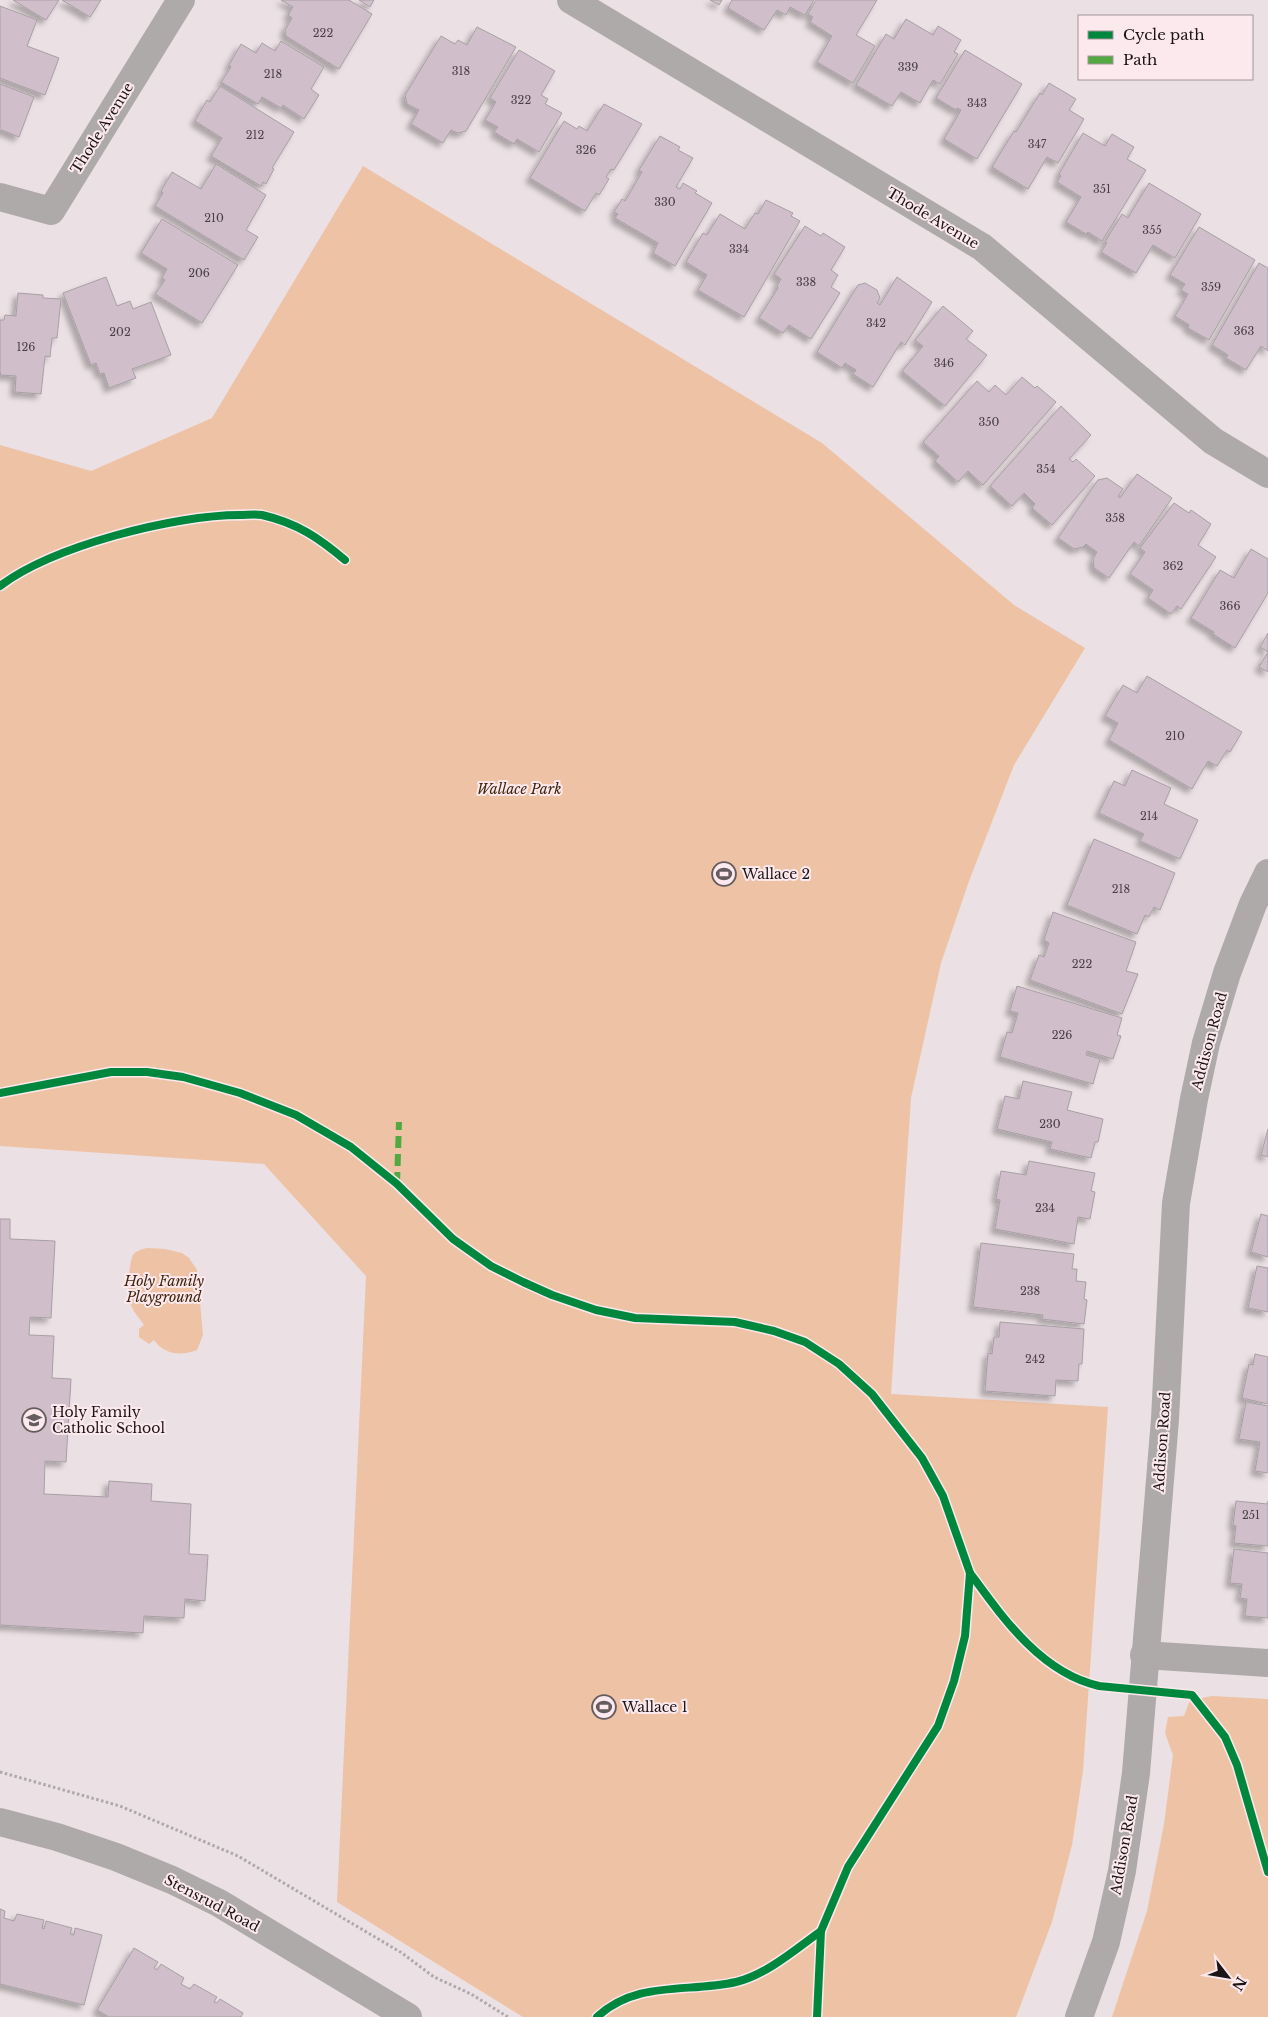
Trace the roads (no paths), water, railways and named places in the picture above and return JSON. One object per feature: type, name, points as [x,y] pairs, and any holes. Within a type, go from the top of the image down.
[{"type":"street","name":"Thode Avenue","points":[[0,197],[51,211],[181,0]]},
{"type":"street","name":"Thode Avenue","points":[[571,0],[982,247],[1213,441],[1268,474]]},
{"type":"street","name":"Addison Road","points":[[1079,2017],[1106,1942],[1122,1871],[1136,1773],[1144,1655],[1165,1419],[1176,1203],[1206,1043],[1231,964],[1253,904],[1268,873]]},
{"type":"street","points":[[1144,1655],[1268,1663]]},
{"type":"street","name":"Stensrud Road","points":[[0,1822],[57,1837],[116,1857],[172,1880],[219,1903],[408,2017]]},
{"type":"place","name":"Wallace 2","points":[[724,874]]},
{"type":"place","name":"Holy Family Catholic School","points":[[34,1420]]},
{"type":"place","name":"Wallace 1","points":[[604,1707]]},
{"type":"park label","name":"Wallace Park","points":[[519,789]]},
{"type":"park label","name":"Holy Family Playground","points":[[164,1289]]}]
